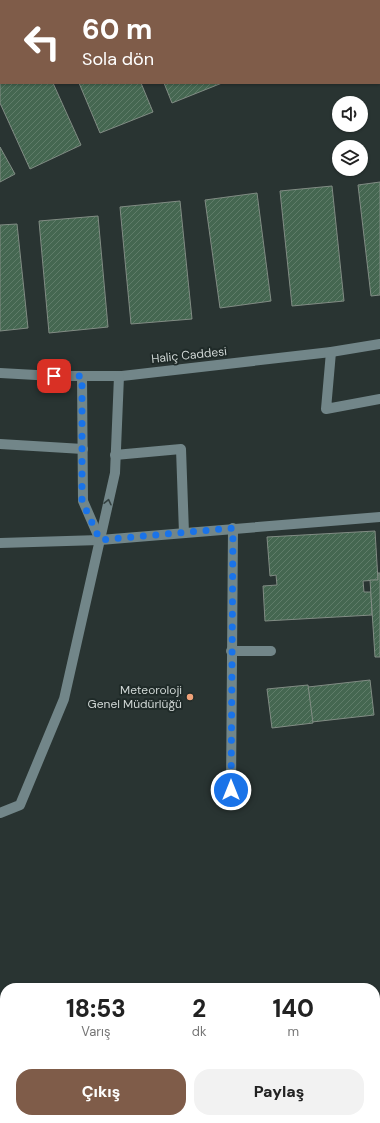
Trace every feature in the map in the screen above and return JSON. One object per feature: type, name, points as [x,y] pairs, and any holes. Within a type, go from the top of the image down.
[{"type":"street","name":"Haliç Caddesi","points":[[0,373],[54,376],[118,376],[331,352],[380,344]]},
{"type":"street","points":[[331,352],[326,409],[380,399]]},
{"type":"street","points":[[82,376],[82,501],[100,540]]},
{"type":"street","points":[[0,813],[20,805],[64,699],[115,473],[118,376]]},
{"type":"street","points":[[0,444],[83,449]]},
{"type":"street","points":[[115,455],[180,448],[184,533]]},
{"type":"street","points":[[0,542],[100,540],[380,517]]},
{"type":"street","points":[[231,790],[233,528]]},
{"type":"street","points":[[231,651],[271,651]]},
{"type":"building","points":[[0,84],[53,84],[81,145],[30,169],[0,103]]},
{"type":"building","points":[[79,84],[141,84],[153,112],[100,133]]},
{"type":"building","points":[[164,84],[220,84],[172,103]]},
{"type":"building","points":[[0,147],[15,174],[0,182]]},
{"type":"building","points":[[380,182],[380,295],[371,296],[358,185]]},
{"type":"building","points":[[332,186],[344,301],[292,306],[280,191]]},
{"type":"building","points":[[257,193],[271,301],[220,308],[205,200]]},
{"type":"building","points":[[180,201],[192,319],[131,324],[120,207]]},
{"type":"building","points":[[98,216],[108,327],[49,333],[39,221]]},
{"type":"building","points":[[17,224],[28,328],[0,331],[0,225]]},
{"type":"building","points":[[375,531],[378,580],[363,581],[364,592],[371,592],[372,615],[265,621],[263,586],[277,585],[276,575],[270,576],[267,537]]},
{"type":"building","points":[[378,573],[380,573],[380,657],[375,657],[370,580],[378,580]]},
{"type":"building","points":[[370,680],[374,715],[312,722],[308,687]]},
{"type":"building","points":[[308,685],[313,723],[272,728],[267,689]]},
{"type":"place","name":"Meteoroloji Genel Müdürlüğü","points":[[190,697]]},
{"type":"route","points":[[54,376],[82,376],[82,501],[100,540],[233,528],[231,790]]}]
